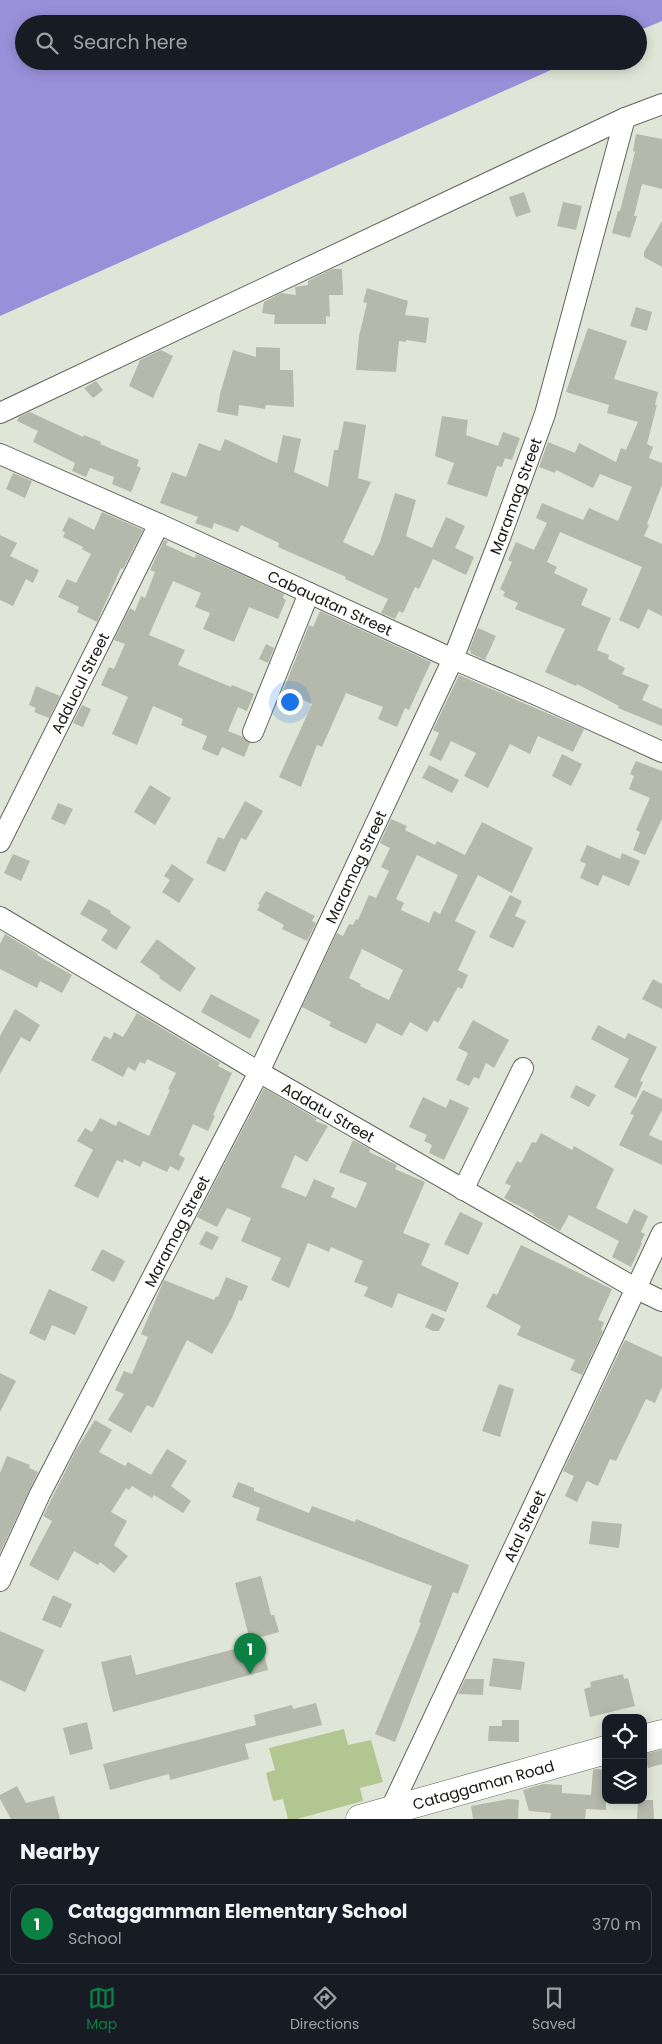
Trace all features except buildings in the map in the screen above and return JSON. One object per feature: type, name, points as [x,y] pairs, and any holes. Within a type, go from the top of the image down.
[{"type":"street","points":[[0,413],[625,118],[662,104]]},
{"type":"street","name":"Maramag Street","points":[[0,1581],[40,1494],[259,1072],[453,660],[500,538],[544,414],[625,118]]},
{"type":"street","name":"Cabauatan Street","points":[[0,454],[159,524],[453,660],[539,696],[662,752]]},
{"type":"street","name":"Adducul Street","points":[[0,842],[159,524]]},
{"type":"street","points":[[253,732],[309,593]]},
{"type":"street","name":"Addatu Street","points":[[0,917],[259,1072],[462,1190],[634,1288],[662,1301]]},
{"type":"street","points":[[462,1190],[523,1068]]},
{"type":"street","name":"Atal Street","points":[[387,1815],[662,1232]]},
{"type":"street","points":[[647,1739],[662,1734]]},
{"type":"street","name":"Cataggaman Road","points":[[360,1819],[387,1815],[602,1751]]},
{"type":"green space","points":[[344,1729],[348,1745],[371,1740],[383,1782],[360,1788],[363,1801],[297,1819],[288,1819],[283,1799],[273,1801],[266,1773],[275,1770],[269,1748]]},
{"type":"shaded area","points":[[0,0],[662,0],[662,21],[647,27],[647,15],[15,15],[15,70],[551,70],[0,316]]},
{"type":"place","name":"Cataggamman Elementary School","points":[[250,1674]]}]
